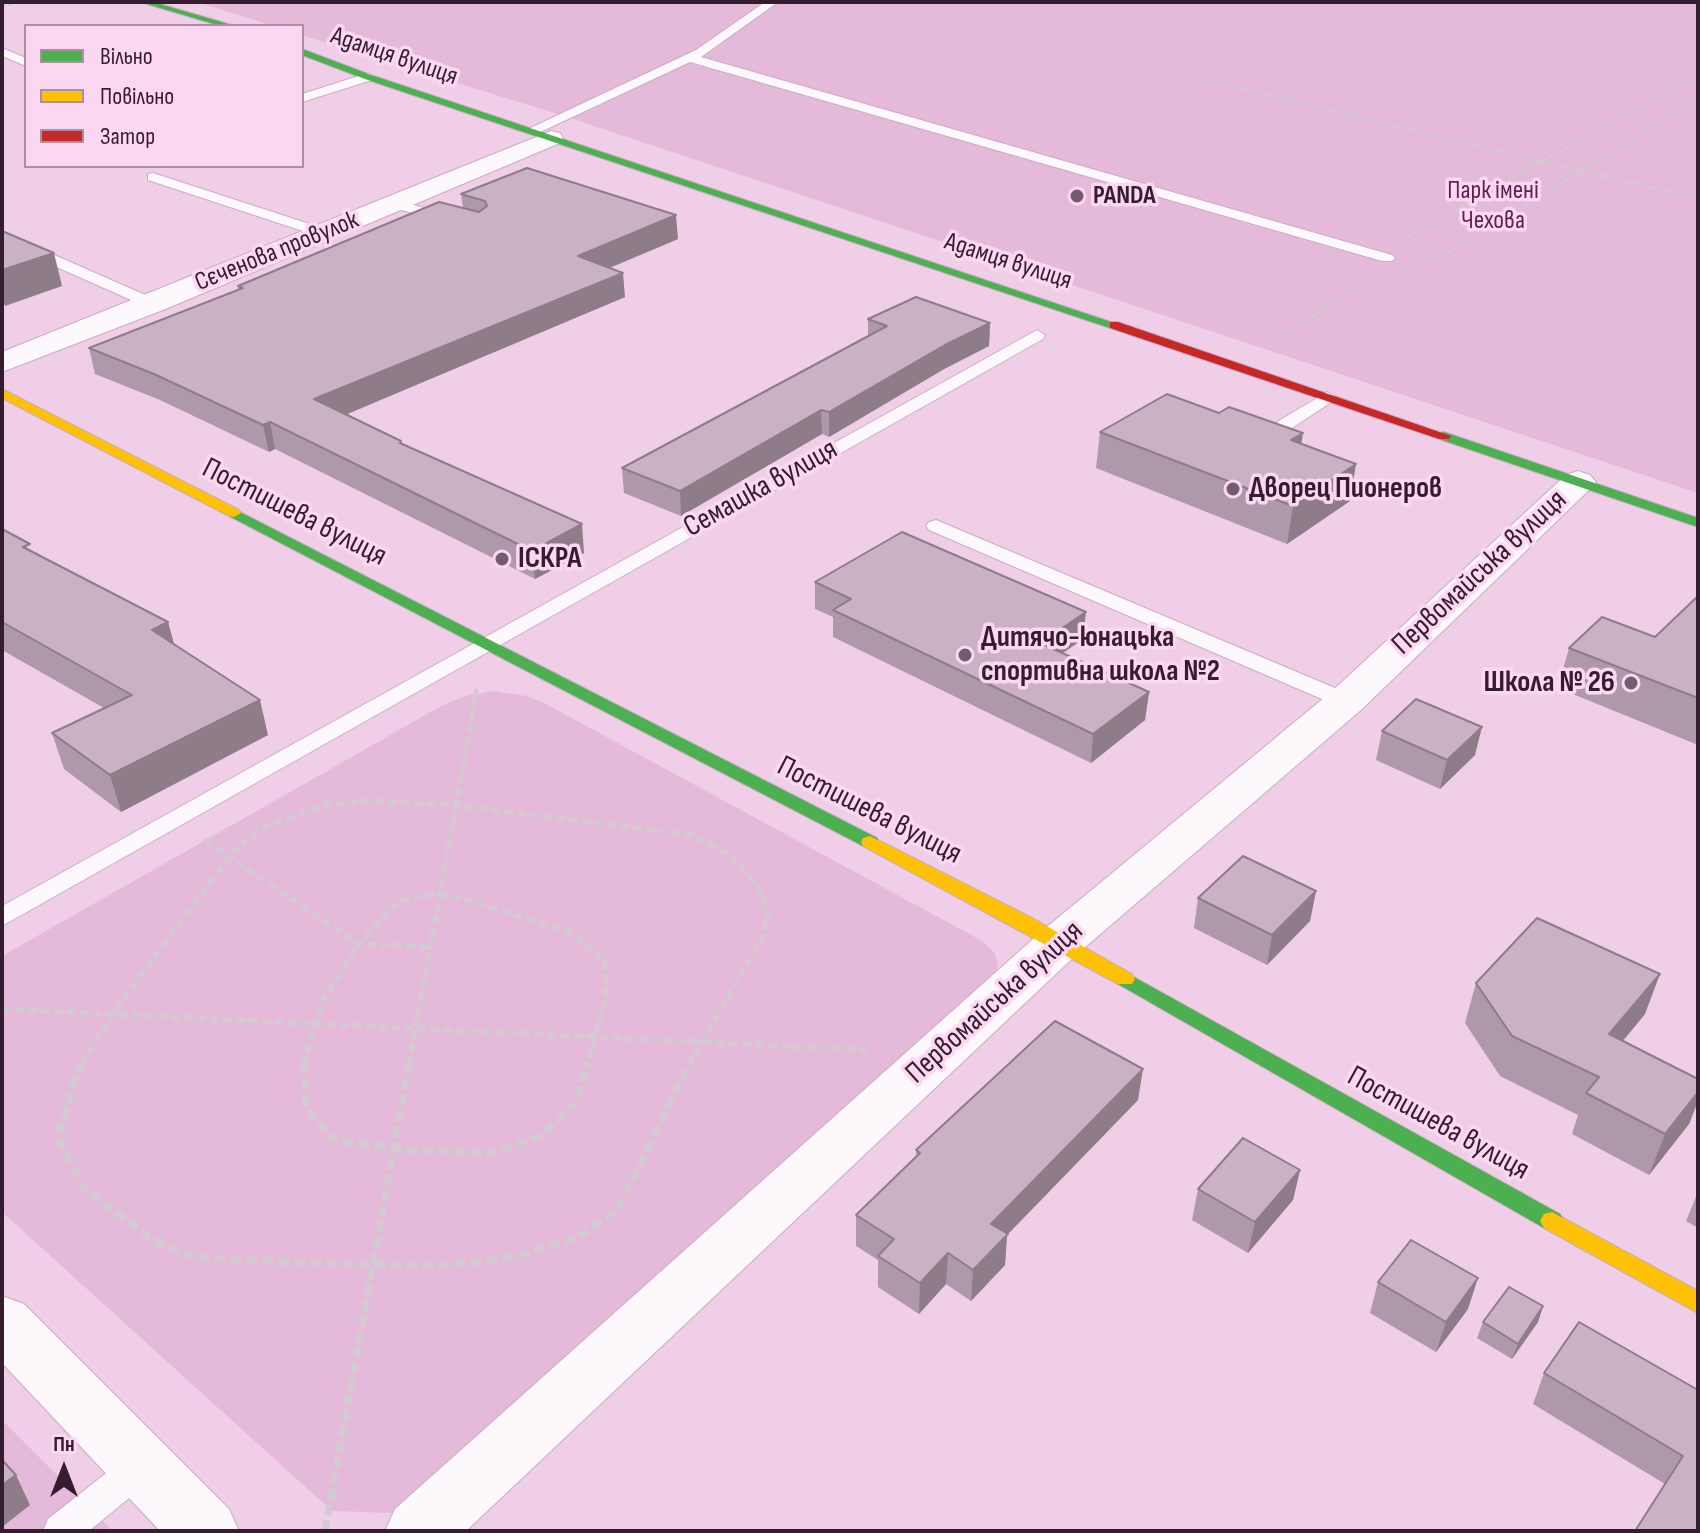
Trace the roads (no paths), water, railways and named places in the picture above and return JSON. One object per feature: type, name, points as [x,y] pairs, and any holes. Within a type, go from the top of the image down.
[{"type":"street","points":[[144,2],[224,24]]},
{"type":"street","name":"Адамця вулиця","points":[[304,53],[368,77],[1236,365],[1698,523]]},
{"type":"street","name":"Сєченова провулок","points":[[2,363],[396,204],[541,135]]},
{"type":"street","name":"Постишева вулиця","points":[[2,393],[1059,943],[1698,1303]]},
{"type":"street","name":"Первомайська вулиця","points":[[419,1531],[1059,943],[1346,701],[1578,482]]},
{"type":"street","points":[[2,1322],[205,1531]]},
{"type":"lane","points":[[541,135],[690,58],[772,2]]},
{"type":"lane","points":[[2,52],[24,61]]},
{"type":"lane","points":[[690,58],[1387,258]]},
{"type":"lane","points":[[304,97],[368,77]]},
{"type":"lane","points":[[153,177],[323,233]]},
{"type":"lane","points":[[396,204],[466,224]]},
{"type":"lane","points":[[2,237],[153,304]]},
{"type":"lane","name":"Семашка вулиця","points":[[2,917],[1037,335]]},
{"type":"lane","points":[[1283,426],[1327,397]]},
{"type":"lane","points":[[936,526],[1346,701]]},
{"type":"lane","points":[[61,1531],[142,1466]]},
{"type":"place","name":"PANDA","points":[[1077,196]]},
{"type":"place","name":"Дворец Пионеров","points":[[1233,489]]},
{"type":"place","name":"ІСКРА","points":[[502,559]]},
{"type":"place","name":"Дитячо-юнацька спортивна школа №2","points":[[965,655]]},
{"type":"place","name":"Школа № 26","points":[[1631,683]]},
{"type":"park label","name":"Парк імені Чехова","points":[[1493,206]]}]
